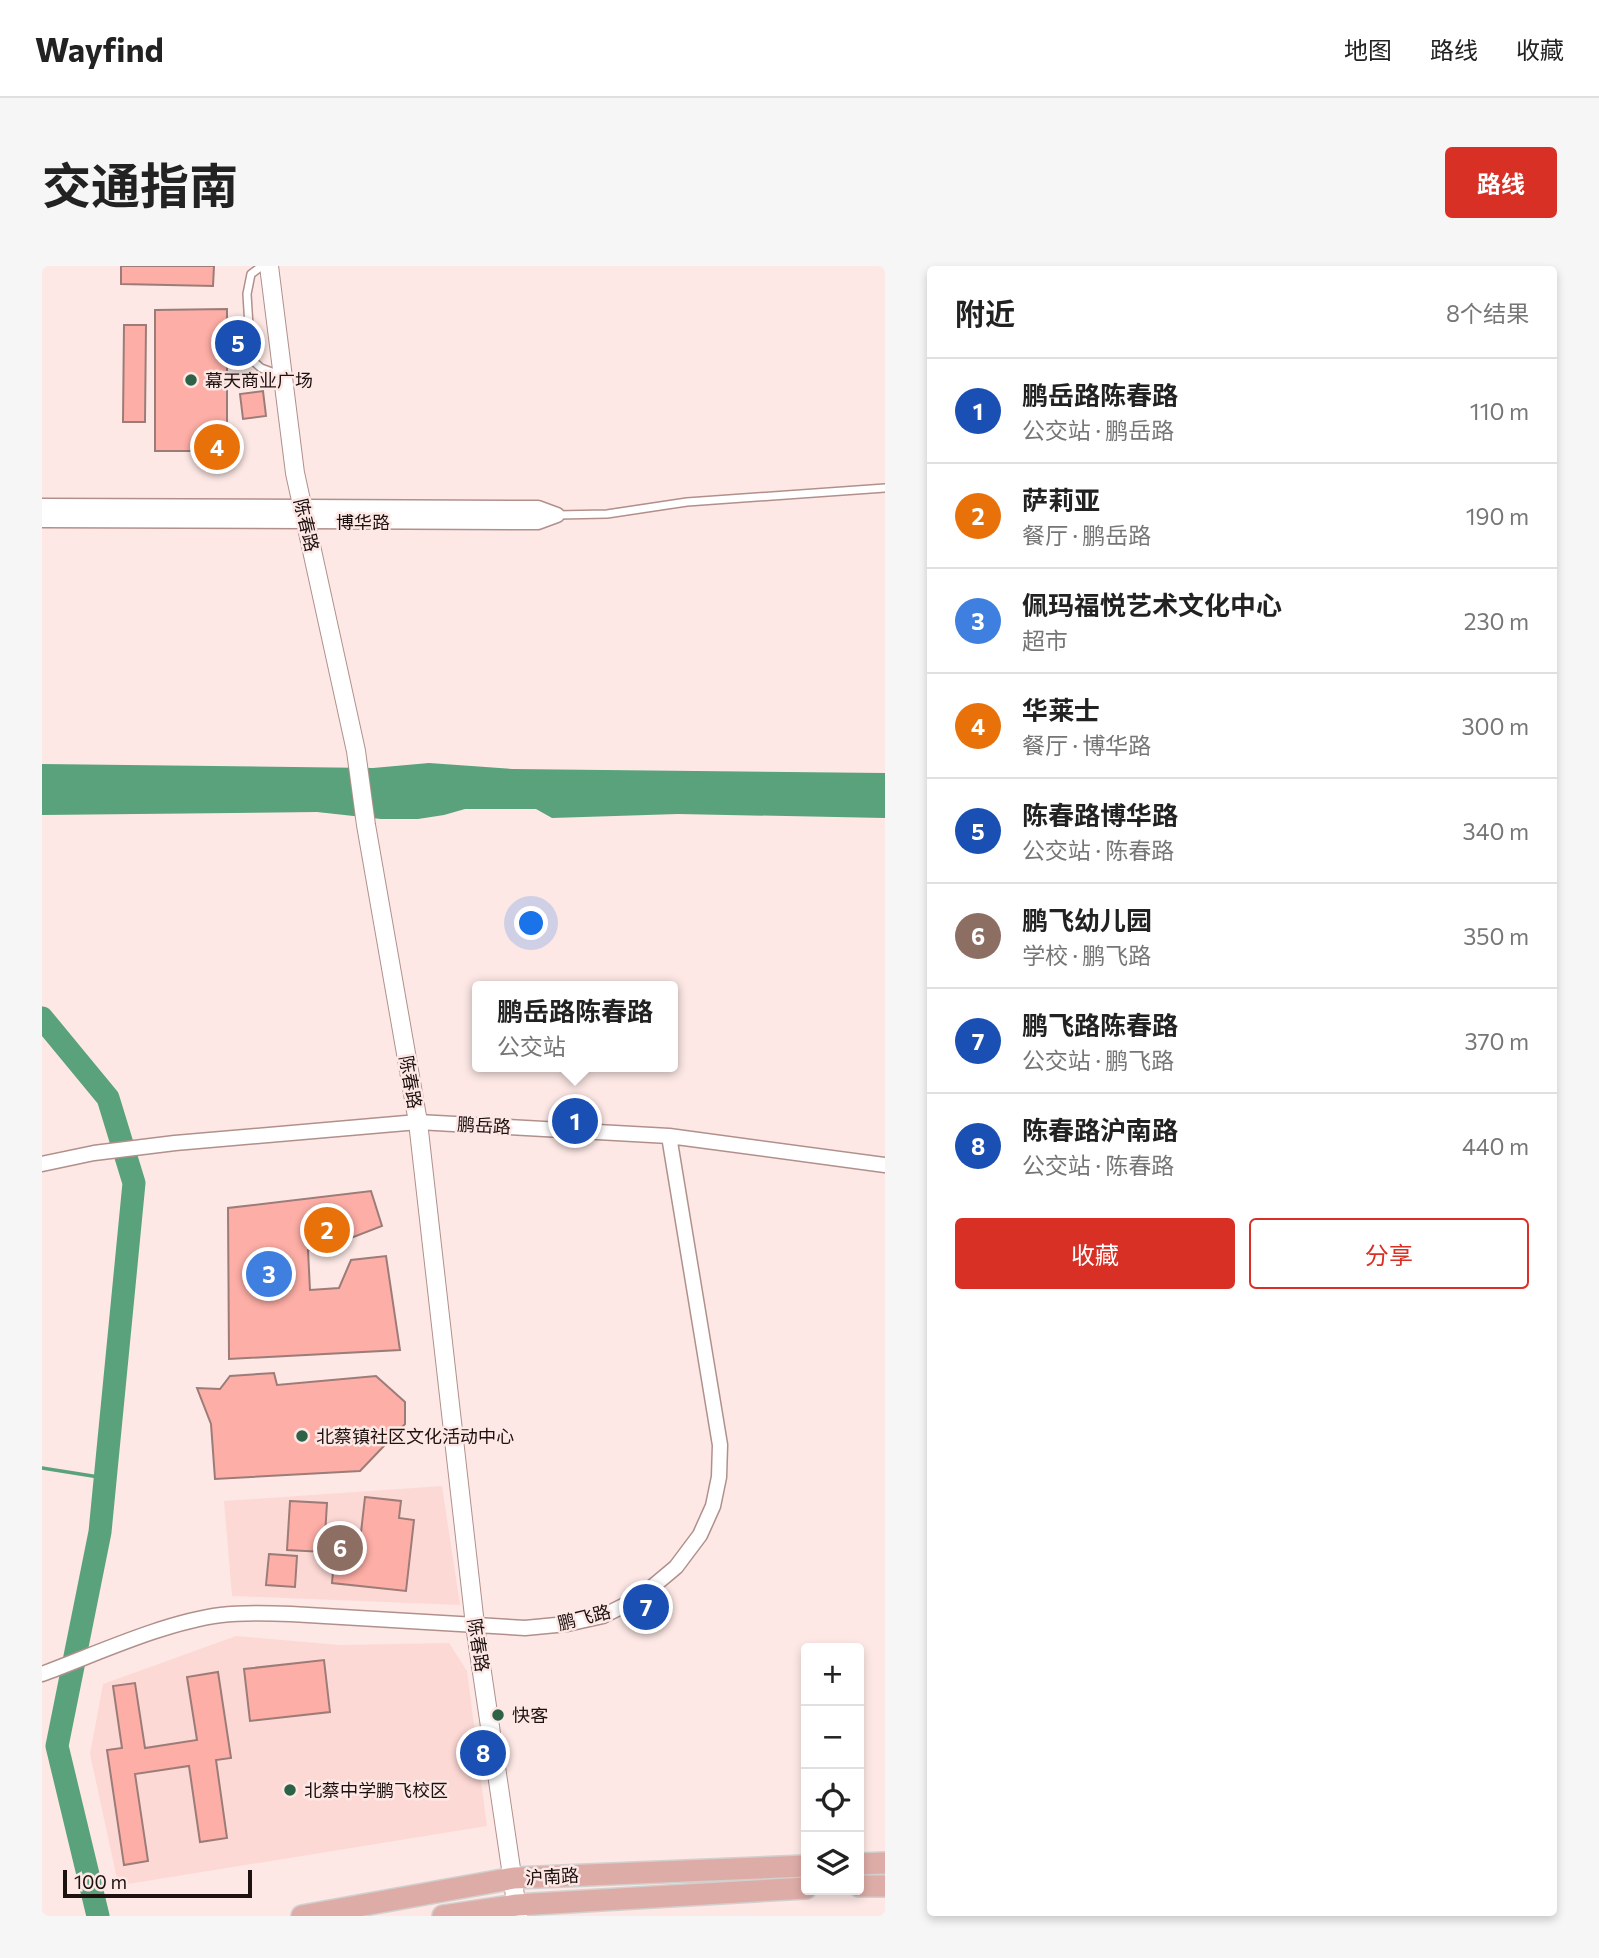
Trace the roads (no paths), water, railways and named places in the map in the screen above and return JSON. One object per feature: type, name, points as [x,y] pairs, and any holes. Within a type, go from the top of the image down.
[{"type":"main road","points":[[864,1864],[885,1863]]},
{"type":"main road","name":"沪南路","points":[[302,1916],[514,1878],[801,1866]]},
{"type":"main road","points":[[864,1886],[885,1886]]},
{"type":"main road","name":"沪南路","points":[[443,1916],[801,1888]]},
{"type":"street","name":"陈春路","points":[[269,266],[296,473],[356,751],[366,825],[418,1122],[475,1625],[518,1910]]},
{"type":"street","name":"博华路","points":[[42,506],[305,515]]},
{"type":"street","name":"博华路","points":[[42,520],[538,508],[557,515]]},
{"type":"street","name":"鹏岳路","points":[[42,1164],[94,1153],[175,1143],[418,1122],[669,1136],[885,1165]]},
{"type":"street","name":"鹏飞路","points":[[42,1674],[174,1626],[220,1615],[256,1612],[524,1628],[567,1624],[603,1616],[639,1598],[676,1567],[700,1535],[713,1506],[719,1477],[720,1445],[669,1136]]},
{"type":"lane","points":[[261,266],[251,274],[247,295],[251,359],[261,368],[283,376]]},
{"type":"lane","name":"博华路","points":[[557,515],[607,514],[687,502],[885,488]]},
{"type":"waterway","points":[[42,1018],[108,1098],[134,1183],[100,1532],[57,1746],[98,1916]]},
{"type":"waterway","points":[[42,1468],[105,1478]]},
{"type":"place","name":"陈春路博华路","points":[[238,343]]},
{"type":"place","name":"幕天商业广场","points":[[191,380]]},
{"type":"place","name":"华莱士","points":[[217,447]]},
{"type":"place","name":"鹏岳路陈春路","points":[[575,1121]]},
{"type":"place","name":"萨莉亚","points":[[327,1230]]},
{"type":"place","name":"佩玛福悦艺术文化中心","points":[[269,1274]]},
{"type":"place","name":"北蔡镇社区文化活动中心","points":[[302,1436]]},
{"type":"place","name":"鹏飞幼儿园","points":[[340,1548]]},
{"type":"place","name":"鹏飞路陈春路","points":[[646,1607]]},
{"type":"place","name":"快客","points":[[498,1715]]},
{"type":"place","name":"陈春路沪南路","points":[[483,1753]]},
{"type":"place","name":"北蔡中学鹏飞校区","points":[[290,1790]]}]
